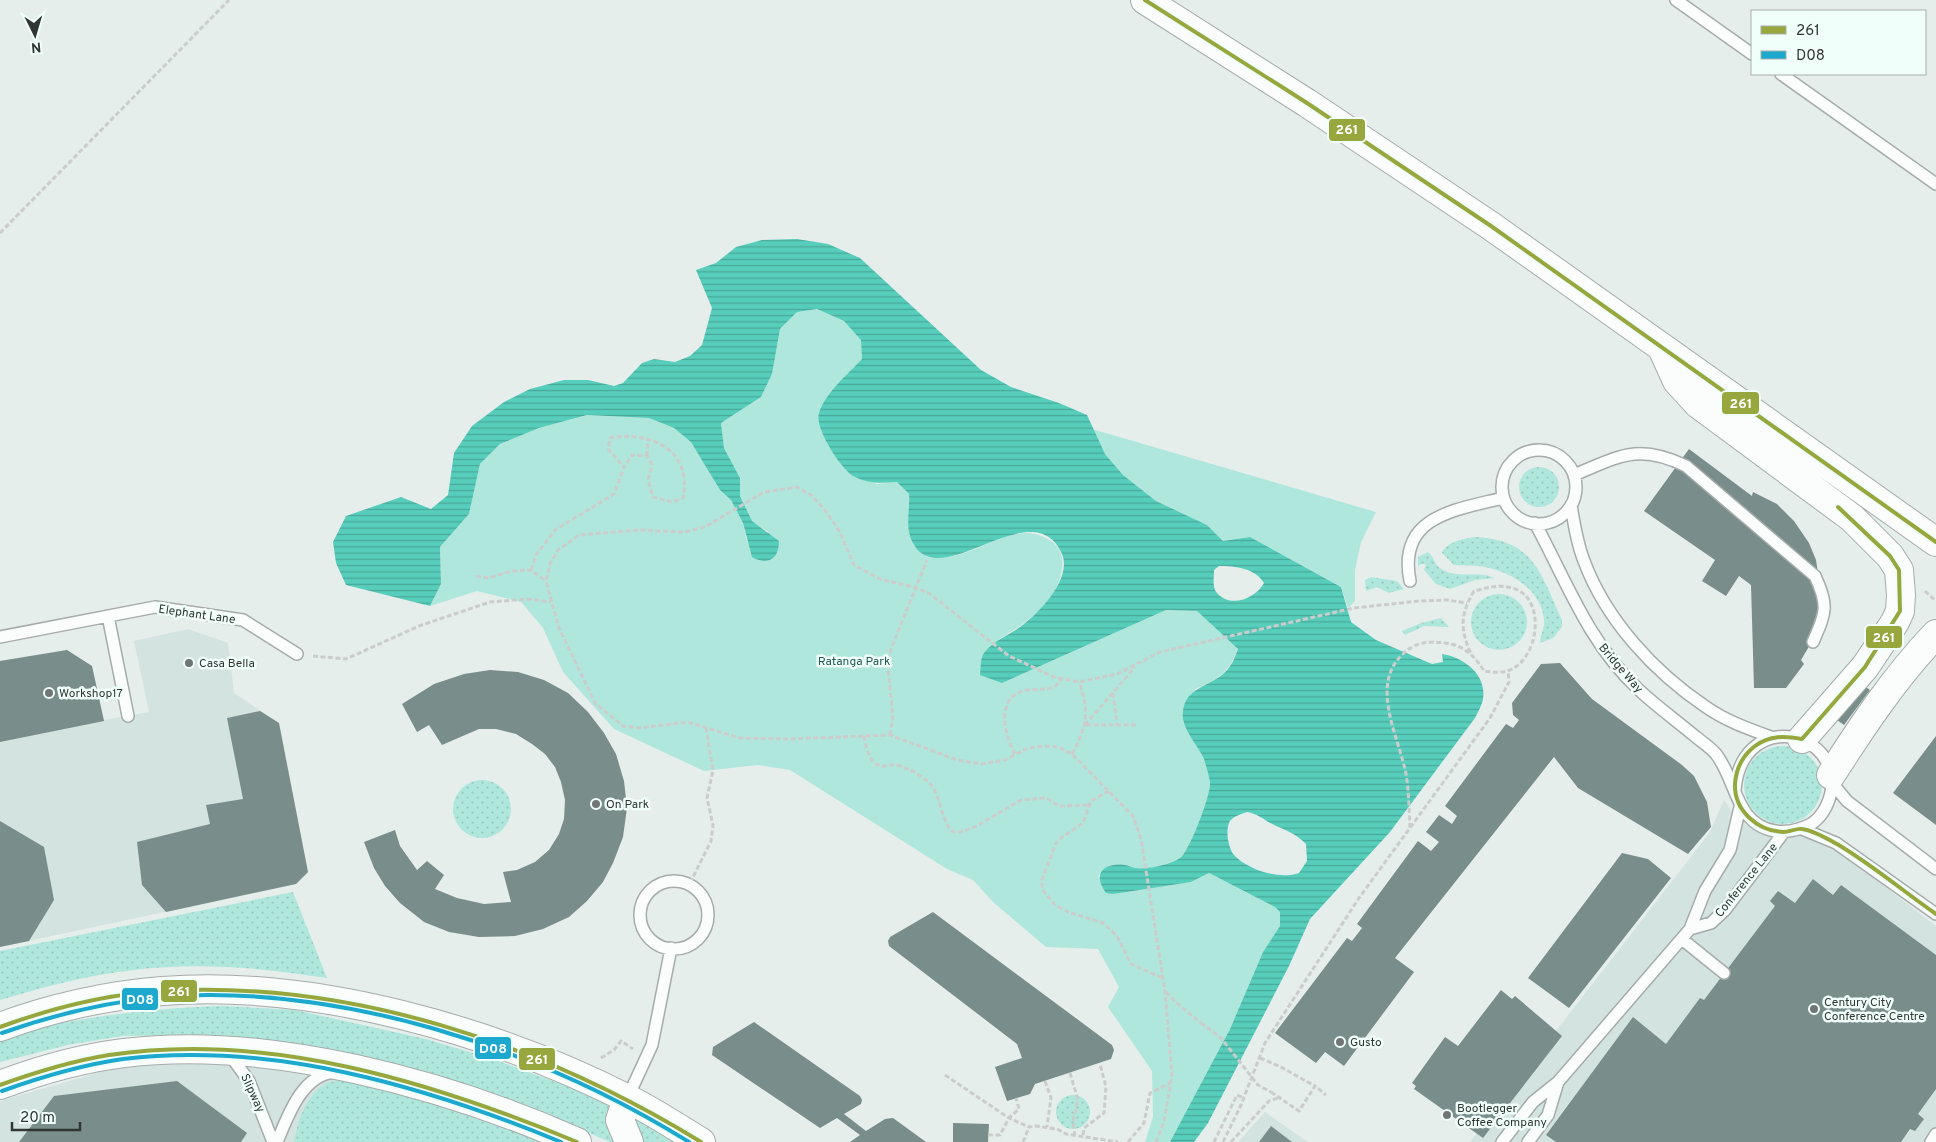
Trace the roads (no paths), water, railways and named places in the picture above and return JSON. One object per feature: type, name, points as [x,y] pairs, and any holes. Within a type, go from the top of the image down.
[{"type":"main road","points":[[1145,0],[1308,103],[1475,215],[1936,542]]},
{"type":"main road","points":[[1662,346],[1677,381],[1698,404],[1852,518],[1890,556],[1899,570],[1900,611],[1895,622],[1864,667],[1802,740]]},
{"type":"main road","points":[[1832,779],[1868,717],[1910,662],[1936,634]]},
{"type":"main road","points":[[0,1027],[103,1000],[162,991],[224,990],[290,994],[374,1009],[432,1023],[538,1060],[627,1098],[701,1142]]},
{"type":"main road","points":[[0,1084],[72,1062],[124,1053],[178,1049],[224,1049],[353,1070],[414,1084],[474,1102],[577,1142]]},
{"type":"main road","points":[[627,1098],[620,1120],[629,1142]]},
{"type":"lane","points":[[1676,0],[1751,53]]},
{"type":"lane","points":[[1782,75],[1936,184]]},
{"type":"lane","points":[[1541,449],[1554,452],[1564,459],[1574,475],[1576,494],[1571,505],[1563,515],[1552,522],[1535,523],[1517,518],[1508,509],[1503,498],[1501,486],[1503,474],[1518,455],[1529,450],[1541,449]]},
{"type":"lane","points":[[1574,475],[1615,458],[1643,452],[1663,455],[1686,466],[1815,576],[1825,598],[1823,619],[1813,642]]},
{"type":"lane","points":[[1410,581],[1407,563],[1409,546],[1421,528],[1446,512],[1503,498]]},
{"type":"lane","points":[[1571,505],[1577,539],[1584,562],[1601,596],[1630,638],[1656,667],[1706,707],[1735,724],[1771,737],[1787,736],[1802,740],[1821,754],[1832,779],[1847,801],[1936,869]]},
{"type":"lane","name":"Bridge Way","points":[[1535,523],[1578,612],[1608,656],[1637,689],[1716,754],[1735,790],[1740,806],[1751,821],[1767,830],[1784,832],[1802,829],[1814,822],[1824,810],[1830,798],[1832,779]]},
{"type":"lane","name":"Elephant Lane","points":[[0,637],[155,607],[243,620],[297,654]]},
{"type":"lane","points":[[108,616],[128,716]]},
{"type":"lane","name":"Bridge Way","points":[[1735,790],[1736,773],[1744,757],[1756,745],[1771,737]]},
{"type":"lane","name":"Conference Lane","points":[[1690,930],[1705,891],[1730,850],[1740,806]]},
{"type":"lane","points":[[1802,829],[1836,843],[1936,914]]},
{"type":"lane","name":"Conference Lane","points":[[1690,930],[1704,927],[1725,910],[1784,832]]},
{"type":"lane","points":[[671,880],[690,883],[704,896],[709,914],[706,928],[698,940],[682,948],[670,948],[663,948],[648,937],[640,920],[642,902],[654,886],[671,880]]},
{"type":"lane","points":[[1502,1142],[1533,1102],[1558,1082],[1690,930]]},
{"type":"lane","points":[[1682,940],[1724,973]]},
{"type":"lane","points":[[627,1098],[652,1045],[670,948]]},
{"type":"lane","name":"Slipway","points":[[224,1049],[249,1081],[273,1142]]},
{"type":"lane","points":[[277,1142],[290,1111],[303,1092],[315,1080],[330,1073],[353,1070]]},
{"type":"lane","points":[[1528,1142],[1548,1115],[1558,1082]]},
{"type":"lane","points":[[1930,1142],[1936,1134]]},
{"type":"place","name":"Casa Bella","points":[[189,663]]},
{"type":"place","name":"Workshop17","points":[[49,693]]},
{"type":"place","name":"On Park","points":[[596,804]]},
{"type":"place","name":"Century City Conference Centre","points":[[1814,1009]]},
{"type":"place","name":"Gusto","points":[[1340,1042]]},
{"type":"place","name":"Bootlegger Coffee Company","points":[[1447,1115]]},
{"type":"park label","name":"Ratanga Park","points":[[854,661]]}]
